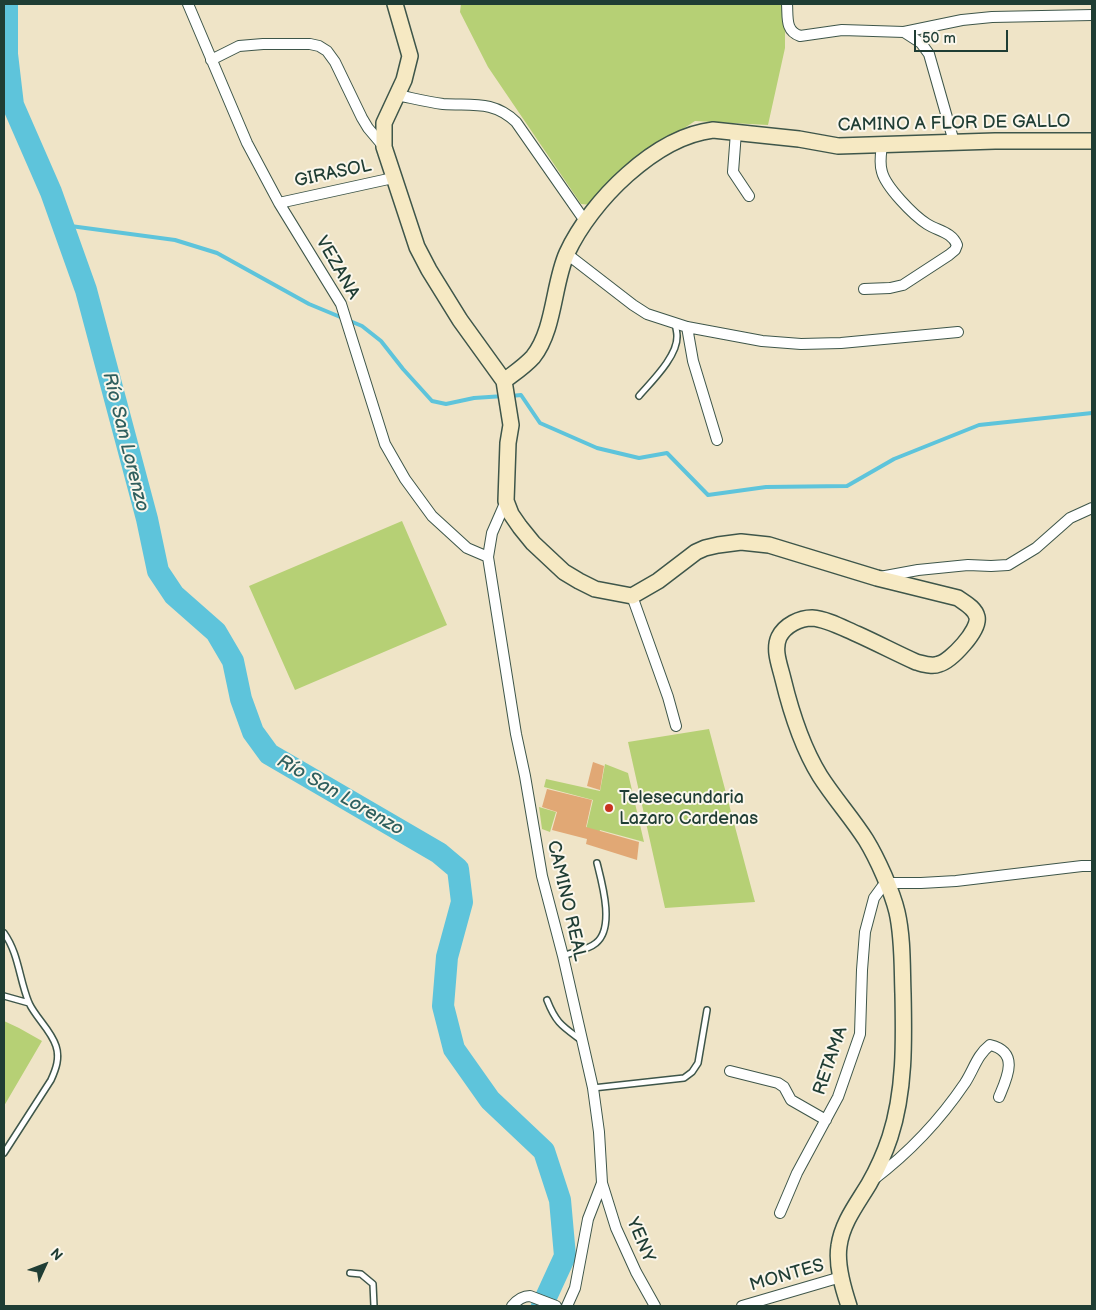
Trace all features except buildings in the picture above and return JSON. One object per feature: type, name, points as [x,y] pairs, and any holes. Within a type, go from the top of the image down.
[{"type":"street","name":"VEZANA","points":[[188,4],[247,143],[279,203],[341,304],[381,433],[405,479],[432,516],[441,525],[467,548],[488,557]]},
{"type":"street","points":[[395,4],[410,56],[404,80],[384,123],[384,147],[417,247],[460,320],[505,385],[511,424],[508,443],[506,500],[511,514],[534,543],[564,572],[595,589],[632,596],[658,581],[696,552],[712,546],[741,542],[770,545],[877,578],[958,598],[974,611],[977,617],[974,631],[952,657],[938,665],[916,662],[840,627],[812,618],[796,621],[788,627],[780,635],[777,645],[778,660],[790,708],[813,764],[867,842],[887,883],[897,912],[902,956],[904,1035],[899,1099],[890,1138],[871,1182],[850,1214],[838,1248],[841,1277],[848,1306]]},
{"type":"street","points":[[787,4],[790,30],[800,36],[842,30],[904,32],[962,20],[992,17],[1092,15]]},
{"type":"street","points":[[904,32],[921,43],[929,54],[954,142]]},
{"type":"street","points":[[211,60],[238,46],[310,44],[320,46],[327,51],[334,62],[365,123],[384,147]]},
{"type":"street","points":[[397,95],[427,102],[484,105],[494,107],[509,116],[516,122],[585,221]]},
{"type":"street","name":"CAMINO A FLOR DE GALLO","points":[[505,385],[533,357],[542,341],[566,254],[585,221],[629,172],[675,142],[700,132],[713,130],[799,139],[838,146],[954,142],[1092,141]]},
{"type":"street","points":[[736,132],[733,172],[749,196]]},
{"type":"street","points":[[864,289],[890,288],[903,285],[949,255],[955,250],[957,245],[950,235],[926,224],[891,189],[881,171],[882,145]]},
{"type":"street","name":"GIRASOL","points":[[279,203],[393,178]]},
{"type":"street","points":[[566,254],[647,314],[687,327],[762,341],[801,344],[841,343],[958,332]]},
{"type":"street","points":[[687,327],[693,362],[717,440]]},
{"type":"street","name":"CAMINO REAL","points":[[506,500],[492,533],[488,557],[516,734],[542,876],[563,956],[593,1088],[599,1132],[602,1183],[588,1219],[575,1288],[567,1306]]},
{"type":"street","points":[[877,578],[951,566],[1008,565],[1036,548],[1070,518],[1092,508]]},
{"type":"street","points":[[632,596],[668,697],[676,726]]},
{"type":"street","points":[[887,883],[956,881],[1092,866]]},
{"type":"street","name":"RETAMA","points":[[780,1213],[797,1174],[838,1097],[860,1034],[862,970],[866,932],[874,898],[887,883]]},
{"type":"street","points":[[871,1182],[913,1147],[929,1130],[966,1081],[976,1059],[990,1044],[1000,1048],[1009,1060],[1009,1073],[999,1097]]},
{"type":"street","points":[[730,1071],[778,1083],[784,1087],[791,1100],[826,1120]]},
{"type":"street","name":"YENY","points":[[602,1183],[616,1228],[636,1272],[655,1306]]},
{"type":"street","name":"MONTES","points":[[742,1306],[841,1277]]},
{"type":"street","points":[[512,1306],[520,1298],[530,1296],[553,1305]]},
{"type":"lane","points":[[639,396],[674,351],[678,338],[675,324]]},
{"type":"lane","points":[[563,956],[596,943],[601,936],[606,912],[606,897],[597,864]]},
{"type":"lane","points":[[4,933],[16,955],[29,1003],[56,1046],[58,1057],[51,1080],[4,1154]]},
{"type":"lane","points":[[4,996],[29,1003]]},
{"type":"lane","points":[[547,1000],[554,1017],[560,1025],[582,1040]]},
{"type":"lane","points":[[593,1088],[684,1078],[692,1072],[698,1063],[707,1010]]},
{"type":"lane","points":[[350,1274],[361,1274],[372,1284],[374,1306]]},
{"type":"green space","points":[[461,4],[785,4],[785,48],[768,125],[695,121],[621,170],[592,205],[581,204],[488,67],[460,12]]},
{"type":"green space","points":[[402,521],[447,625],[295,690],[249,586]]},
{"type":"green space","points":[[709,729],[755,902],[665,908],[628,742]]},
{"type":"green space","points":[[605,764],[628,773],[644,842],[600,830],[598,838],[585,834],[593,800],[544,787],[546,779],[600,791]]},
{"type":"green space","points":[[539,807],[556,812],[550,832],[542,829]]},
{"type":"green space","points":[[4,1021],[42,1041],[4,1106]]},
{"type":"waterway","name":"Río San Lorenzo","points":[[7,4],[7,54],[13,105],[51,192],[86,290],[147,519],[158,571],[174,595],[216,632],[233,661],[241,699],[253,732],[269,754],[439,853],[458,869],[462,902],[447,957],[443,1006],[454,1049],[490,1100],[544,1151],[560,1200],[565,1256],[542,1306]]},
{"type":"waterway","points":[[63,225],[175,240],[217,253],[309,304],[362,326],[381,341],[432,401],[446,404],[474,398],[504,396]]},
{"type":"waterway","points":[[511,396],[521,395],[540,423],[597,448],[639,458],[667,453],[708,495],[766,487],[847,486],[894,459],[979,425],[1092,413]]},
{"type":"place","name":"Telesecundaria Lazaro Cardenas","points":[[609,808]]}]
